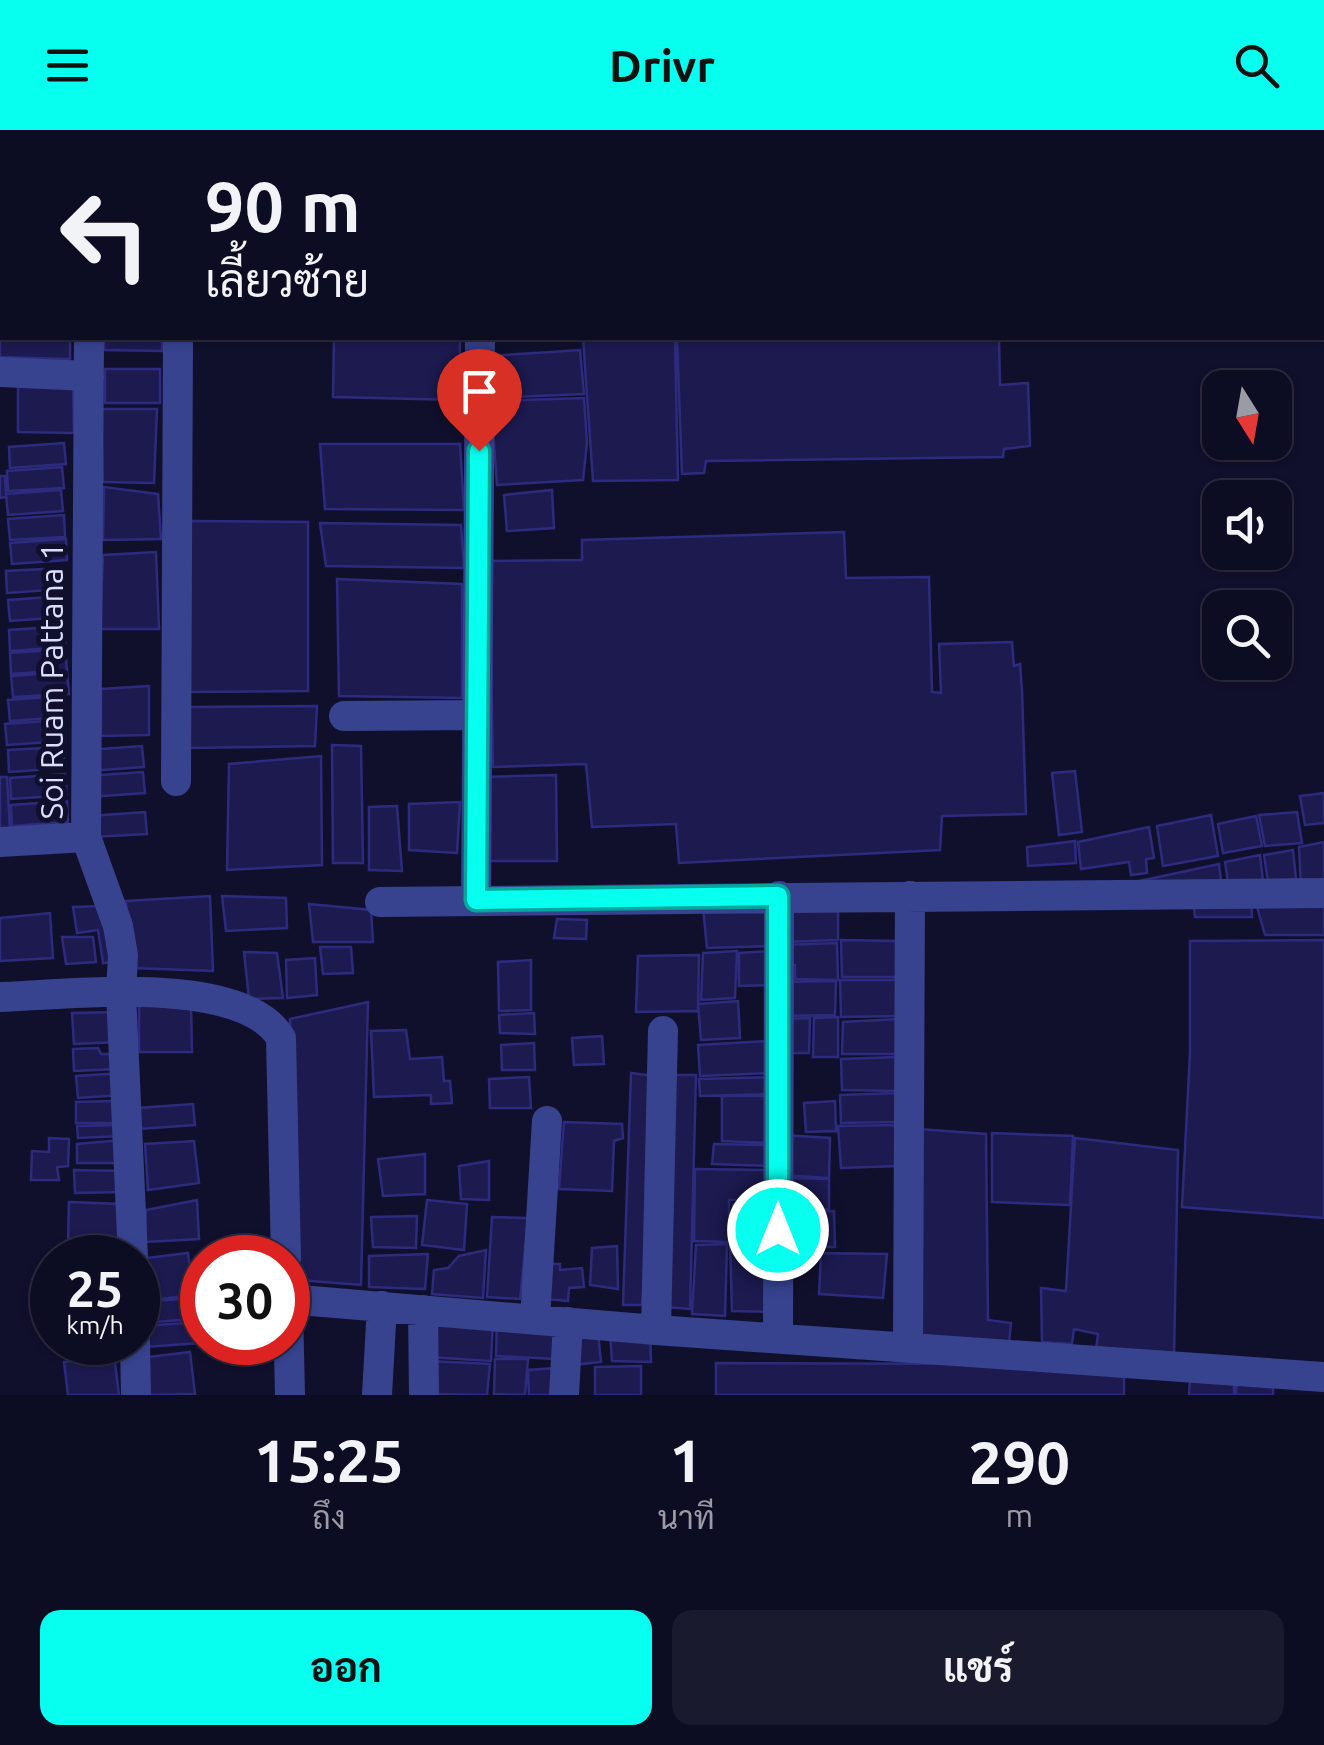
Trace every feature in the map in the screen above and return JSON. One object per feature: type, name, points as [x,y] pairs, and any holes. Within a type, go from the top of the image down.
[{"type":"street","name":"Soi Ruam Pattana 1","points":[[89,340],[86,837],[118,926],[123,955],[121,993],[132,1235]]},
{"type":"street","points":[[176,781],[178,340]]},
{"type":"street","points":[[475,888],[480,340]]},
{"type":"street","points":[[0,372],[89,376]]},
{"type":"street","points":[[344,716],[476,715]]},
{"type":"street","points":[[0,842],[86,837]]},
{"type":"street","points":[[380,902],[475,888],[778,896],[1324,893]]},
{"type":"street","points":[[778,896],[778,1338]]},
{"type":"street","points":[[908,1348],[910,896]]},
{"type":"street","points":[[0,997],[190,994],[250,1009],[272,1024],[281,1038],[285,1235]]},
{"type":"street","points":[[656,1330],[663,1031]]},
{"type":"street","points":[[535,1319],[547,1121]]},
{"type":"street","points":[[310,1301],[656,1330],[1324,1377]]},
{"type":"street","points":[[378,1395],[382,1306]]},
{"type":"street","points":[[423,1310],[424,1395]]},
{"type":"street","points":[[564,1395],[568,1322]]},
{"type":"street","points":[[135,1365],[136,1395]]},
{"type":"street","points":[[289,1365],[290,1395]]},
{"type":"building","points":[[0,340],[70,340],[70,359],[0,357]]},
{"type":"building","points":[[104,340],[162,340],[162,351],[104,350]]},
{"type":"building","points":[[334,340],[460,340],[459,400],[333,397]]},
{"type":"building","points":[[583,340],[675,340],[678,480],[593,481]]},
{"type":"building","points":[[677,340],[999,340],[1000,385],[1028,383],[1030,446],[1004,449],[1003,457],[706,461],[704,473],[682,474]]},
{"type":"building","points":[[580,350],[584,394],[489,398],[488,356]]},
{"type":"building","points":[[105,369],[160,369],[160,403],[105,403]]},
{"type":"building","points":[[18,386],[73,387],[74,433],[18,432]]},
{"type":"building","points":[[584,398],[587,443],[583,480],[497,485],[491,401]]},
{"type":"building","points":[[101,409],[157,409],[154,483],[103,482]]},
{"type":"building","points":[[64,443],[66,464],[10,468],[9,447]]},
{"type":"building","points":[[320,444],[460,444],[464,510],[325,509]]},
{"type":"building","points":[[62,467],[64,488],[8,491],[7,471]]},
{"type":"building","points":[[0,476],[5,476],[6,497],[0,498]]},
{"type":"building","points":[[104,487],[158,494],[161,539],[103,540]]},
{"type":"building","points":[[61,490],[63,511],[8,515],[6,494]]},
{"type":"building","points":[[552,490],[554,528],[507,531],[504,495]]},
{"type":"building","points":[[64,515],[65,537],[10,540],[8,519]]},
{"type":"building","points":[[189,521],[308,522],[308,691],[187,692]]},
{"type":"building","points":[[320,523],[461,525],[464,568],[326,566]]},
{"type":"building","points":[[844,532],[846,578],[929,577],[932,692],[941,693],[939,644],[1012,642],[1014,666],[1020,664],[1026,814],[942,816],[940,850],[679,863],[676,824],[592,827],[586,764],[493,767],[489,561],[582,560],[582,540]]},
{"type":"building","points":[[66,539],[67,560],[12,564],[10,543]]},
{"type":"building","points":[[156,552],[159,629],[100,629],[103,555]]},
{"type":"building","points":[[61,568],[63,589],[7,593],[6,571]]},
{"type":"building","points":[[337,579],[462,584],[462,698],[339,696]]},
{"type":"building","points":[[64,596],[65,617],[10,621],[8,600]]},
{"type":"building","points":[[64,626],[66,647],[10,651],[9,630]]},
{"type":"building","points":[[65,649],[67,670],[11,674],[10,653]]},
{"type":"building","points":[[67,672],[69,694],[13,697],[11,676]]},
{"type":"building","points":[[149,686],[149,735],[101,736],[101,689]]},
{"type":"building","points":[[64,696],[66,717],[10,721],[8,700]]},
{"type":"building","points":[[317,706],[315,746],[189,748],[187,707]]},
{"type":"building","points":[[61,720],[63,741],[7,745],[5,724]]},
{"type":"building","points":[[332,745],[361,746],[363,863],[333,863]]},
{"type":"building","points":[[142,746],[144,767],[88,771],[87,750]]},
{"type":"building","points":[[63,747],[65,768],[9,772],[8,750]]},
{"type":"building","points":[[321,756],[322,865],[227,870],[229,764]]},
{"type":"building","points":[[1075,771],[1082,832],[1059,835],[1052,773]]},
{"type":"building","points":[[143,772],[145,793],[89,797],[87,776]]},
{"type":"building","points":[[65,774],[67,795],[11,799],[10,778]]},
{"type":"building","points":[[556,775],[557,861],[482,861],[482,777]]},
{"type":"building","points":[[0,777],[7,777],[10,831],[0,831]]},
{"type":"building","points":[[1324,793],[1324,823],[1305,825],[1300,796]]},
{"type":"building","points":[[67,801],[68,822],[12,826],[11,805]]},
{"type":"building","points":[[460,802],[457,853],[409,850],[409,804]]},
{"type":"building","points":[[397,806],[402,871],[369,870],[369,807]]},
{"type":"building","points":[[145,812],[147,834],[91,837],[90,816]]},
{"type":"building","points":[[1297,812],[1302,843],[1265,846],[1259,815]]},
{"type":"building","points":[[1211,815],[1218,856],[1163,866],[1157,826]]},
{"type":"building","points":[[1256,816],[1262,846],[1223,853],[1218,824]]},
{"type":"building","points":[[1149,827],[1154,858],[1146,859],[1147,873],[1131,875],[1129,862],[1081,869],[1078,842]]},
{"type":"building","points":[[1075,841],[1076,863],[1028,866],[1027,847]]},
{"type":"building","points":[[1324,842],[1324,886],[1301,886],[1299,847]]},
{"type":"building","points":[[1293,850],[1297,889],[1269,889],[1264,855]]},
{"type":"building","points":[[1260,855],[1264,889],[1229,889],[1225,862]]},
{"type":"building","points":[[1219,864],[1222,889],[1130,883]]},
{"type":"building","points":[[210,896],[213,971],[132,968],[126,901]]},
{"type":"building","points":[[222,896],[286,898],[287,928],[226,931]]},
{"type":"building","points":[[1193,899],[1251,899],[1252,917],[1195,917]]},
{"type":"building","points":[[1255,900],[1324,901],[1324,935],[1265,935]]},
{"type":"building","points":[[774,903],[774,946],[707,948],[703,908]]},
{"type":"building","points":[[309,904],[371,910],[373,942],[313,942]]},
{"type":"building","points":[[782,904],[838,905],[838,940],[784,942]]},
{"type":"building","points":[[105,906],[112,962],[103,963],[98,930],[77,933],[73,907]]},
{"type":"building","points":[[50,913],[53,958],[0,961],[0,918]]},
{"type":"building","points":[[557,919],[587,920],[586,939],[554,938]]},
{"type":"building","points":[[62,937],[93,937],[96,962],[66,964]]},
{"type":"building","points":[[841,940],[897,941],[898,977],[842,977]]},
{"type":"building","points":[[1324,940],[1324,1218],[1182,1207],[1190,1053],[1190,941]]},
{"type":"building","points":[[837,943],[838,980],[795,979],[795,965],[783,963],[783,945]]},
{"type":"building","points":[[320,947],[351,947],[353,973],[323,974]]},
{"type":"building","points":[[737,951],[735,998],[701,1000],[703,953]]},
{"type":"building","points":[[771,951],[770,985],[739,986],[739,953]]},
{"type":"building","points":[[244,952],[277,953],[283,998],[249,999]]},
{"type":"building","points":[[699,955],[698,1011],[636,1012],[638,956]]},
{"type":"building","points":[[315,958],[317,995],[287,998],[286,960]]},
{"type":"building","points":[[531,960],[531,1010],[499,1011],[498,962]]},
{"type":"building","points":[[840,980],[898,980],[899,1016],[841,1017]]},
{"type":"building","points":[[836,981],[835,1015],[782,1016],[781,982]]},
{"type":"building","points":[[738,1001],[740,1038],[701,1040],[698,1004]]},
{"type":"building","points":[[368,1002],[361,1285],[310,1281],[310,1235],[297,1235],[290,1019]]},
{"type":"building","points":[[191,1004],[192,1052],[139,1052],[139,1006]]},
{"type":"building","points":[[118,1012],[119,1042],[74,1044],[72,1013]]},
{"type":"building","points":[[534,1013],[535,1034],[500,1033],[499,1015]]},
{"type":"building","points":[[838,1017],[838,1057],[813,1057],[814,1018]]},
{"type":"building","points":[[810,1018],[809,1053],[782,1053],[782,1019]]},
{"type":"building","points":[[898,1019],[897,1054],[842,1054],[843,1022]]},
{"type":"building","points":[[406,1030],[410,1059],[442,1057],[444,1081],[450,1081],[452,1103],[431,1104],[431,1095],[374,1097],[371,1031]]},
{"type":"building","points":[[602,1036],[604,1064],[574,1065],[572,1038]]},
{"type":"building","points":[[770,1041],[773,1073],[700,1076],[698,1045]]},
{"type":"building","points":[[534,1043],[535,1070],[502,1070],[501,1045]]},
{"type":"building","points":[[98,1048],[101,1054],[119,1054],[118,1069],[74,1071],[73,1049]]},
{"type":"building","points":[[896,1057],[898,1091],[842,1090],[841,1059]]},
{"type":"building","points":[[121,1073],[122,1095],[78,1098],[76,1076]]},
{"type":"building","points":[[631,1073],[656,1076],[642,1305],[623,1305]]},
{"type":"building","points":[[670,1075],[696,1075],[690,1309],[666,1307]]},
{"type":"building","points":[[529,1077],[531,1108],[490,1108],[489,1079]]},
{"type":"building","points":[[772,1077],[772,1094],[700,1096],[699,1079]]},
{"type":"building","points":[[897,1093],[898,1122],[841,1123],[840,1095]]},
{"type":"building","points":[[722,1096],[771,1096],[767,1143],[722,1141]]},
{"type":"building","points":[[112,1101],[114,1123],[76,1123],[76,1102]]},
{"type":"building","points":[[835,1101],[836,1131],[806,1132],[804,1103]]},
{"type":"building","points":[[193,1104],[195,1125],[139,1129],[138,1108]]},
{"type":"building","points":[[564,1122],[622,1124],[623,1138],[614,1141],[612,1191],[559,1189]]},
{"type":"building","points":[[121,1125],[121,1136],[78,1138],[77,1126]]},
{"type":"building","points":[[897,1125],[898,1166],[841,1168],[838,1126]]},
{"type":"building","points":[[918,1129],[986,1134],[988,1320],[1011,1323],[1009,1343],[920,1337]]},
{"type":"building","points":[[992,1133],[1073,1136],[1070,1205],[992,1202]]},
{"type":"building","points":[[783,1135],[830,1138],[829,1178],[782,1175]]},
{"type":"building","points":[[49,1138],[69,1139],[68,1166],[57,1167],[59,1180],[31,1180],[32,1151],[49,1152]]},
{"type":"building","points":[[1075,1138],[1178,1150],[1174,1356],[1096,1350],[1098,1334],[1074,1329],[1072,1344],[1042,1342],[1041,1288],[1066,1291]]},
{"type":"building","points":[[122,1140],[122,1163],[77,1163],[77,1144]]},
{"type":"building","points":[[194,1141],[199,1183],[148,1190],[145,1144]]},
{"type":"building","points":[[714,1144],[771,1145],[769,1166],[712,1164]]},
{"type":"building","points":[[425,1154],[425,1194],[383,1196],[378,1159]]},
{"type":"building","points":[[489,1161],[489,1200],[461,1199],[459,1166]]},
{"type":"building","points":[[695,1169],[771,1170],[770,1200],[729,1200],[729,1242],[694,1241]]},
{"type":"building","points":[[74,1170],[122,1171],[122,1192],[75,1193]]},
{"type":"building","points":[[782,1178],[829,1179],[829,1209],[783,1209]]},
{"type":"building","points":[[197,1200],[199,1235],[160,1241],[160,1235],[145,1235],[146,1210]]},
{"type":"building","points":[[427,1200],[467,1204],[464,1250],[422,1245]]},
{"type":"building","points":[[69,1202],[122,1204],[124,1235],[68,1235]]},
{"type":"building","points":[[768,1203],[766,1237],[732,1237],[733,1204]]},
{"type":"building","points":[[784,1211],[802,1211],[802,1241],[784,1241]]},
{"type":"building","points":[[834,1211],[835,1247],[807,1247],[807,1212]]},
{"type":"building","points":[[417,1216],[416,1248],[373,1247],[371,1217]]},
{"type":"building","points":[[492,1217],[528,1218],[520,1299],[487,1297]]},
{"type":"building","points":[[727,1244],[725,1316],[692,1314],[696,1245]]},
{"type":"building","points":[[770,1244],[769,1312],[732,1311],[730,1245]]},
{"type":"building","points":[[617,1246],[618,1289],[590,1285],[592,1248]]},
{"type":"building","points":[[486,1250],[483,1298],[432,1294],[434,1270],[448,1268],[459,1256]]},
{"type":"building","points":[[821,1253],[887,1254],[883,1298],[819,1294]]},
{"type":"building","points":[[180,1254],[180,1297],[160,1299],[160,1256]]},
{"type":"building","points":[[428,1254],[425,1289],[369,1287],[369,1256]]},
{"type":"building","points":[[549,1264],[560,1264],[560,1270],[582,1268],[584,1287],[569,1288],[568,1301],[547,1299]]},
{"type":"building","points":[[180,1299],[180,1320],[160,1322],[160,1300]]},
{"type":"building","points":[[428,1315],[493,1320],[491,1361],[428,1357]]},
{"type":"building","points":[[497,1319],[558,1324],[555,1359],[496,1356]]},
{"type":"building","points":[[180,1323],[180,1344],[160,1346],[160,1325]]},
{"type":"building","points":[[610,1332],[650,1332],[651,1362],[612,1361]]},
{"type":"building","points":[[598,1333],[601,1362],[573,1365],[570,1338]]},
{"type":"building","points":[[180,1353],[180,1365],[192,1365],[195,1394],[144,1395],[141,1365],[160,1365],[160,1356]]},
{"type":"building","points":[[495,1359],[528,1359],[525,1395],[494,1394]]},
{"type":"building","points":[[429,1361],[490,1364],[487,1395],[428,1394]]},
{"type":"building","points":[[716,1363],[1010,1364],[1124,1377],[1124,1395],[716,1395]]},
{"type":"building","points":[[64,1365],[115,1365],[119,1395],[68,1395]]},
{"type":"building","points":[[641,1366],[641,1395],[595,1395],[595,1367]]},
{"type":"building","points":[[555,1368],[555,1395],[529,1395],[528,1370]]},
{"type":"building","points":[[1237,1379],[1273,1381],[1273,1395],[1236,1395]]},
{"type":"building","points":[[1190,1380],[1234,1381],[1234,1395],[1189,1395]]},
{"type":"route","points":[[479,451],[476,900],[778,896],[778,1230]]}]
